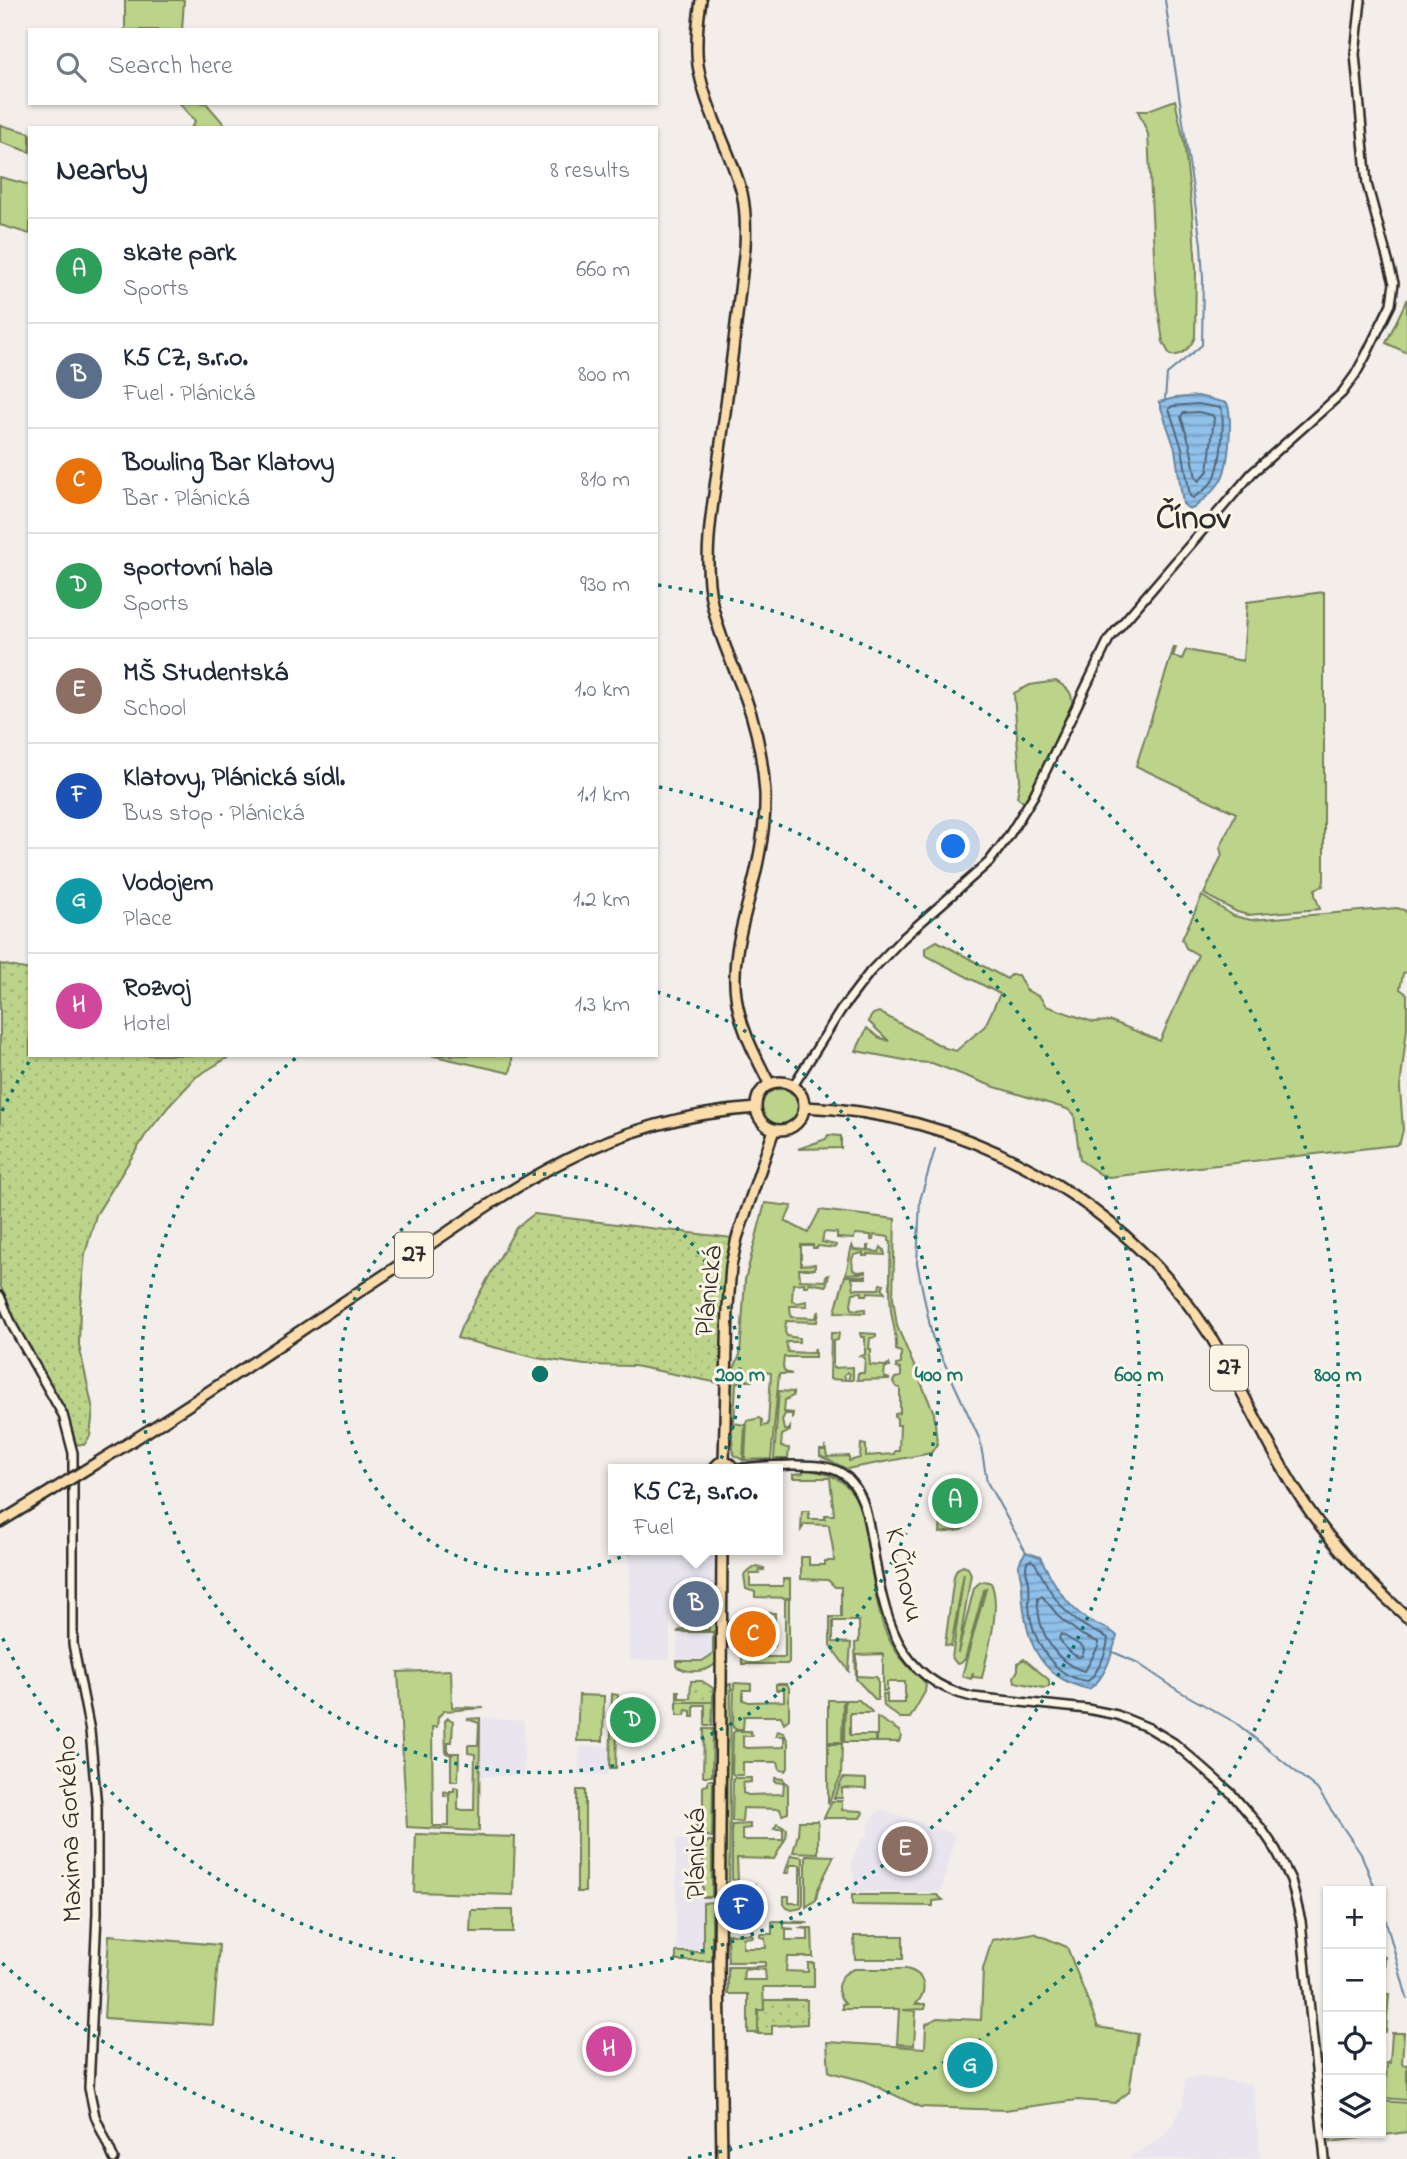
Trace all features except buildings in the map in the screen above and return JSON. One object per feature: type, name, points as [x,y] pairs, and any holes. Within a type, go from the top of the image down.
[{"type":"main road","points":[[701,0],[698,63],[708,103],[733,164],[746,218],[745,247],[712,509],[708,563],[715,618],[751,712],[763,775],[761,850],[736,959],[735,986],[739,1011],[748,1038],[770,1085]]},
{"type":"main road","points":[[780,1083],[793,1086],[802,1097],[802,1116],[794,1126],[785,1130],[774,1130],[762,1122],[757,1108],[760,1093],[770,1085],[780,1083]]},
{"type":"main road","name":"27","points":[[804,1107],[859,1111],[897,1118],[971,1140],[1038,1172],[1112,1225],[1168,1279],[1202,1324],[1226,1362],[1286,1473],[1320,1525],[1367,1580],[1407,1617]]},
{"type":"main road","name":"27","points":[[0,1521],[187,1406],[508,1194],[555,1166],[603,1143],[663,1123],[717,1112],[757,1108]]},
{"type":"main road","name":"Plánická","points":[[724,1462],[731,1266],[737,1238],[774,1130]]},
{"type":"main road","points":[[718,1464],[730,1464]]},
{"type":"main road","name":"Plánická","points":[[722,1555],[719,1944],[722,2159]]},
{"type":"street","points":[[793,1086],[841,1010],[875,967],[902,939],[989,862],[1008,837],[1034,795],[1109,639],[1252,473],[1342,393],[1365,357],[1391,303],[1394,283],[1367,184],[1355,54],[1361,0]]},
{"type":"street","name":"Maxima Gorkého","points":[[0,1296],[13,1327],[63,1415],[73,1453],[73,1644],[90,1731],[97,1807],[97,1913],[89,2088],[95,2116],[114,2159]]},
{"type":"street","name":"K Čínovu","points":[[783,1466],[812,1465],[836,1471],[846,1476],[857,1489],[867,1511],[884,1607],[892,1632],[918,1668],[937,1682],[972,1697],[1087,1709],[1117,1715],[1149,1728],[1174,1744],[1231,1793],[1261,1828],[1291,1880],[1301,1921],[1325,2159]]},
{"type":"shaded area","points":[[630,1555],[716,1555],[713,1655],[703,1661],[677,1661],[678,1599],[670,1599],[670,1660],[630,1660]]},
{"type":"shaded area","points":[[480,1718],[524,1721],[524,1776],[479,1776]]},
{"type":"shaded area","points":[[580,1746],[609,1746],[608,1775],[579,1775]]},
{"type":"shaded area","points":[[881,1809],[954,1834],[941,1892],[852,1892],[854,1876],[851,1861],[863,1837],[868,1836],[868,1827],[876,1813]]},
{"type":"shaded area","points":[[676,1839],[712,1839],[712,1961],[676,1961]]},
{"type":"shaded area","points":[[1205,2077],[1252,2084],[1261,2159],[1130,2159],[1160,2139],[1174,2123],[1183,2104],[1185,2079]]},
{"type":"green space","points":[[125,0],[184,0],[182,28],[125,28]]},
{"type":"green space","points":[[1175,100],[1184,142],[1192,211],[1196,268],[1195,337],[1186,351],[1170,355],[1163,342],[1156,294],[1148,134],[1138,111],[1146,111]]},
{"type":"green space","points":[[181,105],[208,105],[225,125],[192,126],[195,121]]},
{"type":"green space","points":[[0,125],[28,132],[28,151],[0,142]]},
{"type":"green space","points":[[0,177],[28,184],[28,233],[0,225]]},
{"type":"green space","points":[[1407,299],[1407,353],[1386,343]]},
{"type":"green space","points":[[1324,592],[1324,880],[1323,886],[1315,889],[1320,909],[1248,915],[1204,894],[1222,855],[1220,848],[1236,813],[1136,766],[1174,647],[1173,656],[1182,659],[1186,650],[1243,661],[1247,602]]},
{"type":"green space","points":[[1056,681],[1070,693],[1072,704],[1026,804],[1017,797],[1020,779],[1014,693],[1030,685]]},
{"type":"green space","points":[[1202,896],[1234,916],[1251,920],[1397,908],[1407,913],[1407,972],[1403,973],[1400,989],[1407,994],[1407,1028],[1400,1088],[1403,1130],[1400,1142],[1396,1145],[1109,1177],[1080,1160],[1074,1114],[1067,1109],[992,1086],[932,1063],[856,1051],[867,1028],[878,1037],[889,1041],[868,1021],[873,1014],[879,1012],[945,1048],[956,1051],[985,1026],[1000,994],[925,955],[925,948],[937,941],[1007,979],[1011,975],[1018,975],[1026,990],[1040,997],[1046,1006],[1093,1022],[1111,1021],[1160,1041],[1198,955],[1186,948],[1182,939]]},
{"type":"green space","points":[[0,964],[28,970],[28,1057],[229,1057],[196,1077],[169,1106],[145,1136],[96,1215],[85,1254],[80,1306],[79,1345],[93,1410],[90,1436],[84,1445],[76,1444],[64,1408],[23,1341],[0,1285]]},
{"type":"green space","points":[[439,1057],[512,1057],[510,1073]]},
{"type":"green space","points":[[780,1089],[793,1094],[798,1107],[793,1120],[780,1125],[767,1120],[762,1107],[767,1094]]},
{"type":"green space","points":[[828,1135],[841,1136],[841,1148],[798,1149],[826,1139]]},
{"type":"green space","points":[[765,1203],[792,1206],[785,1221],[808,1233],[820,1210],[895,1219],[893,1298],[897,1326],[934,1413],[937,1444],[931,1453],[847,1469],[820,1456],[820,1450],[825,1450],[825,1446],[827,1457],[849,1456],[849,1461],[860,1458],[861,1444],[866,1445],[866,1456],[894,1454],[899,1451],[900,1425],[897,1425],[895,1414],[900,1413],[900,1388],[893,1382],[895,1378],[901,1377],[901,1369],[896,1368],[896,1365],[901,1364],[901,1352],[896,1350],[891,1311],[889,1237],[874,1235],[871,1240],[871,1235],[855,1234],[854,1239],[837,1238],[837,1233],[824,1232],[822,1242],[836,1245],[835,1248],[801,1245],[801,1265],[815,1264],[815,1269],[799,1269],[800,1280],[825,1281],[829,1275],[826,1286],[793,1284],[792,1301],[807,1301],[807,1306],[790,1306],[791,1317],[816,1318],[819,1312],[817,1322],[786,1321],[785,1332],[787,1336],[799,1338],[799,1342],[786,1342],[788,1352],[813,1353],[815,1348],[815,1357],[784,1357],[785,1372],[792,1374],[779,1374],[771,1459],[745,1460],[747,1421],[759,1418],[762,1420],[762,1426],[768,1425],[771,1373],[765,1372],[763,1376],[752,1375],[752,1381],[747,1381],[747,1370],[733,1371],[740,1355],[745,1280]]},
{"type":"green space","points":[[534,1214],[733,1238],[725,1274],[724,1384],[634,1366],[585,1365],[537,1358],[457,1338],[516,1228]]},
{"type":"green space","points":[[852,1245],[854,1250],[867,1251],[869,1246],[869,1251],[879,1252],[881,1247],[885,1255],[854,1255],[853,1270],[866,1273],[846,1274]]},
{"type":"green space","points":[[845,1276],[866,1276],[852,1278],[854,1289],[879,1289],[880,1284],[884,1284],[882,1289],[885,1293],[853,1293],[852,1309],[865,1309],[865,1313],[835,1312]]},
{"type":"green space","points":[[831,1333],[839,1333],[838,1340],[833,1341],[833,1368],[853,1367],[853,1380],[848,1380],[850,1374],[847,1372],[844,1375],[846,1380],[830,1379]]},
{"type":"green space","points":[[860,1333],[876,1334],[876,1337],[870,1338],[870,1365],[889,1364],[890,1367],[885,1367],[884,1377],[890,1379],[857,1380],[858,1373],[864,1373],[865,1358],[860,1356],[865,1355],[865,1337],[861,1337]]},
{"type":"green space","points":[[732,1378],[742,1381],[736,1383],[734,1423],[745,1425],[743,1460],[734,1455],[732,1416],[728,1416]]},
{"type":"green space","points":[[779,1391],[793,1392],[793,1396],[785,1400],[784,1412],[793,1413],[792,1419],[792,1414],[785,1414],[782,1420],[784,1430],[789,1430],[790,1425],[790,1431],[782,1435],[781,1447],[789,1448],[788,1459],[774,1459]]},
{"type":"green space","points":[[803,1470],[836,1478],[847,1486],[858,1503],[884,1628],[900,1657],[926,1684],[925,1692],[910,1718],[900,1718],[884,1706],[883,1694],[887,1694],[887,1703],[905,1703],[905,1682],[887,1682],[887,1691],[883,1691],[883,1654],[857,1655],[857,1676],[878,1679],[878,1700],[856,1679],[855,1643],[859,1642],[859,1621],[833,1621],[833,1642],[851,1643],[849,1671],[830,1645],[830,1617],[841,1617],[841,1587],[835,1587],[828,1580],[801,1579],[801,1557],[809,1557],[809,1565],[825,1565],[825,1561],[834,1561],[829,1525],[805,1524],[801,1530],[802,1511],[809,1511],[809,1519],[825,1519],[825,1515],[834,1515],[830,1478],[793,1478],[793,1474],[803,1473]]},
{"type":"green space","points":[[965,1481],[970,1524],[961,1530],[940,1533],[941,1518],[938,1518],[941,1485]]},
{"type":"green space","points":[[963,1566],[968,1568],[971,1574],[958,1653],[974,1588],[986,1581],[991,1583],[994,1593],[994,1617],[982,1678],[973,1677],[973,1672],[971,1679],[962,1676],[986,1589],[965,1659],[957,1664],[952,1658],[964,1573],[951,1646],[945,1645],[954,1576],[957,1569]]},
{"type":"green space","points":[[755,1567],[764,1570],[760,1570],[759,1574],[750,1574],[750,1586],[783,1586],[783,1579],[790,1579],[790,1598],[755,1597],[755,1592],[746,1589],[744,1575]]},
{"type":"green space","points":[[707,1588],[713,1589],[718,1597],[717,1662],[703,1670],[681,1669],[676,1666],[677,1661],[702,1661],[713,1654],[713,1632],[677,1632],[683,1629],[709,1630],[709,1610],[703,1610],[704,1592]]},
{"type":"green space","points":[[785,1599],[789,1599],[789,1662],[742,1664],[742,1657],[785,1657]]},
{"type":"green space","points":[[761,1613],[775,1613],[775,1646],[761,1646]]},
{"type":"green space","points":[[1024,1659],[1049,1680],[1049,1687],[1015,1682],[1018,1663]]},
{"type":"green space","points":[[451,1670],[452,1707],[484,1708],[444,1711],[438,1717],[437,1727],[432,1727],[433,1826],[449,1826],[449,1796],[444,1795],[444,1791],[450,1793],[454,1791],[454,1787],[458,1788],[458,1810],[474,1810],[475,1754],[468,1753],[468,1745],[478,1745],[479,1723],[467,1719],[480,1718],[479,1831],[407,1827],[398,1672]]},
{"type":"green space","points":[[691,1681],[702,1681],[713,1688],[713,1702],[677,1702],[677,1691],[679,1698],[690,1698]]},
{"type":"green space","points":[[735,1683],[751,1684],[751,1690],[743,1690],[743,1700],[749,1702],[784,1701],[784,1690],[776,1690],[776,1684],[787,1684],[789,1719],[784,1723],[781,1716],[744,1716],[743,1729],[735,1729]]},
{"type":"green space","points":[[731,1684],[729,1904],[724,1904],[724,1700],[726,1685]]},
{"type":"green space","points":[[612,1694],[618,1695],[616,1768],[610,1768]]},
{"type":"green space","points":[[579,1695],[604,1696],[603,1741],[577,1741]]},
{"type":"green space","points":[[828,1700],[843,1700],[842,1742],[828,1742]]},
{"type":"green space","points":[[845,1700],[859,1700],[872,1712],[850,1713],[850,1735],[875,1735],[875,1742],[844,1742]]},
{"type":"green space","points":[[677,1702],[713,1702],[712,1725],[705,1725],[705,1705],[694,1705],[694,1717],[691,1717],[691,1711],[686,1710],[685,1715],[677,1715]]},
{"type":"green space","points":[[877,1717],[899,1731],[899,1742],[877,1742]]},
{"type":"green space","points":[[448,1718],[453,1721],[452,1742],[448,1742],[448,1753],[459,1753],[458,1781],[451,1781],[452,1755],[446,1753],[445,1721]]},
{"type":"green space","points":[[704,1729],[713,1729],[712,1776],[703,1776]]},
{"type":"green space","points":[[735,1731],[750,1731],[752,1736],[743,1736],[743,1747],[748,1748],[784,1747],[784,1736],[776,1736],[777,1731],[784,1733],[788,1742],[788,1768],[785,1771],[780,1770],[778,1762],[743,1762],[743,1775],[734,1775]]},
{"type":"green space","points":[[828,1744],[842,1744],[841,1776],[828,1804]]},
{"type":"green space","points":[[733,1778],[751,1778],[751,1782],[743,1783],[743,1793],[748,1795],[783,1794],[784,1783],[775,1782],[775,1778],[783,1779],[788,1785],[788,1813],[782,1815],[780,1809],[743,1808],[742,1822],[732,1821]]},
{"type":"green space","points":[[843,1778],[866,1779],[866,1789],[842,1788],[842,1798],[834,1798]]},
{"type":"green space","points":[[708,1780],[713,1780],[712,1837],[695,1826],[703,1826],[703,1786],[708,1785]]},
{"type":"green space","points":[[577,1790],[585,1790],[585,1892],[577,1892]]},
{"type":"green space","points":[[832,1801],[842,1801],[842,1810],[863,1813],[860,1818],[824,1818]]},
{"type":"green space","points":[[799,1821],[818,1821],[818,1853],[793,1852]]},
{"type":"green space","points":[[750,1824],[750,1828],[742,1829],[742,1840],[783,1840],[783,1829],[774,1829],[777,1824],[787,1829],[786,1838],[774,1859],[737,1858],[738,1880],[735,1881],[732,1879],[732,1825]]},
{"type":"green space","points":[[416,1834],[515,1837],[513,1895],[414,1892]]},
{"type":"green space","points":[[712,1841],[712,1897],[703,1897],[703,1852],[696,1851]]},
{"type":"green space","points":[[791,1855],[803,1857],[803,1905],[792,1910],[784,1904],[784,1896],[789,1896],[789,1903],[800,1903],[800,1865],[790,1865],[789,1873],[785,1873]]},
{"type":"green space","points":[[806,1855],[834,1856],[818,1889],[816,1900],[806,1907]]},
{"type":"green space","points":[[733,1884],[755,1884],[755,1904],[732,1903]]},
{"type":"green space","points":[[852,1895],[937,1895],[943,1900],[933,1901],[933,1906],[852,1905]]},
{"type":"green space","points":[[712,1902],[712,1961],[676,1961],[676,1952],[703,1952],[703,1903]]},
{"type":"green space","points":[[471,1910],[513,1910],[513,1932],[470,1932]]},
{"type":"green space","points":[[772,1921],[807,1923],[784,1923],[784,1928],[794,1929],[786,1929],[786,1940],[808,1940],[808,1929],[798,1928],[812,1928],[813,1957],[787,1957],[786,1971],[808,1972],[808,1963],[814,1963],[814,1987],[763,1987],[764,2010],[758,2011],[758,2033],[748,2033],[748,1994],[728,1994],[728,1967],[752,1967],[753,1969],[744,1970],[743,1980],[766,1980],[765,1970],[755,1969],[765,1966],[765,1962],[728,1962],[727,1934],[752,1934],[753,1937],[743,1938],[743,1948],[766,1948],[765,1938],[760,1937],[760,1934],[772,1934]]},
{"type":"green space","points":[[1034,1933],[1067,1947],[1098,2027],[1138,2034],[1129,2092],[1115,2103],[1077,2100],[1005,2110],[920,2107],[865,2081],[829,2072],[827,2042],[925,2048],[926,2024],[937,2018],[981,2020],[983,1969],[992,1940]]},
{"type":"green space","points":[[109,1935],[219,1945],[213,2025],[104,2018]]},
{"type":"green space","points":[[854,1936],[903,1936],[903,1959],[855,1959]]},
{"type":"green space","points":[[854,1969],[906,1969],[921,1978],[924,1988],[916,2004],[925,2004],[925,2009],[902,2010],[916,2011],[914,2045],[897,2044],[899,2009],[842,2009],[842,2004],[845,2004],[839,1993],[839,1984],[844,1975]]},
{"type":"green space","points":[[1386,1994],[1389,1994],[1386,2032]]},
{"type":"green space","points":[[764,2000],[807,2000],[807,2024],[772,2026],[772,2034],[758,2034],[758,2010],[764,2010]]},
{"type":"green space","points":[[1392,2033],[1404,2033],[1402,2064],[1407,2065],[1407,2100],[1386,2098],[1387,2063],[1390,2063]]},
{"type":"green space","points":[[1386,2101],[1407,2103],[1407,2132],[1386,2135]]},
{"type":"green space","points":[[1331,2138],[1361,2138],[1331,2142]]},
{"type":"water","points":[[1198,396],[1227,403],[1230,419],[1229,442],[1221,480],[1205,499],[1189,509],[1183,504],[1175,449],[1159,402]]},
{"type":"water","points":[[1026,1552],[1040,1557],[1060,1591],[1079,1613],[1117,1636],[1104,1673],[1089,1689],[1056,1675],[1036,1652],[1026,1622],[1019,1570]]},
{"type":"waterway","points":[[1165,0],[1201,244],[1203,278],[1202,345],[1167,374],[1165,400]]},
{"type":"waterway","points":[[935,1149],[920,1200],[917,1263],[932,1336],[980,1440],[987,1482],[1026,1552]]},
{"type":"waterway","points":[[1113,1652],[1136,1662],[1179,1691],[1236,1723],[1317,1789],[1361,1854],[1374,1886]]},
{"type":"waterway","points":[[1386,1921],[1407,1998]]},
{"type":"place","name":"skate park","points":[[955,1501]]},
{"type":"place","name":"K5 CZ, s.r.o.","points":[[696,1604]]},
{"type":"place","name":"Bowling Bar Klatovy","points":[[753,1634]]},
{"type":"place","name":"sportovní hala","points":[[633,1720]]},
{"type":"place","name":"MŠ Studentská","points":[[905,1849]]},
{"type":"place","name":"Klatovy, Plánická sídl.","points":[[741,1907]]},
{"type":"place","name":"Rozvoj","points":[[609,2049]]},
{"type":"place","name":"Vodojem","points":[[970,2065]]},
{"type":"district","name":"Čínov","points":[[1193,519]]}]
